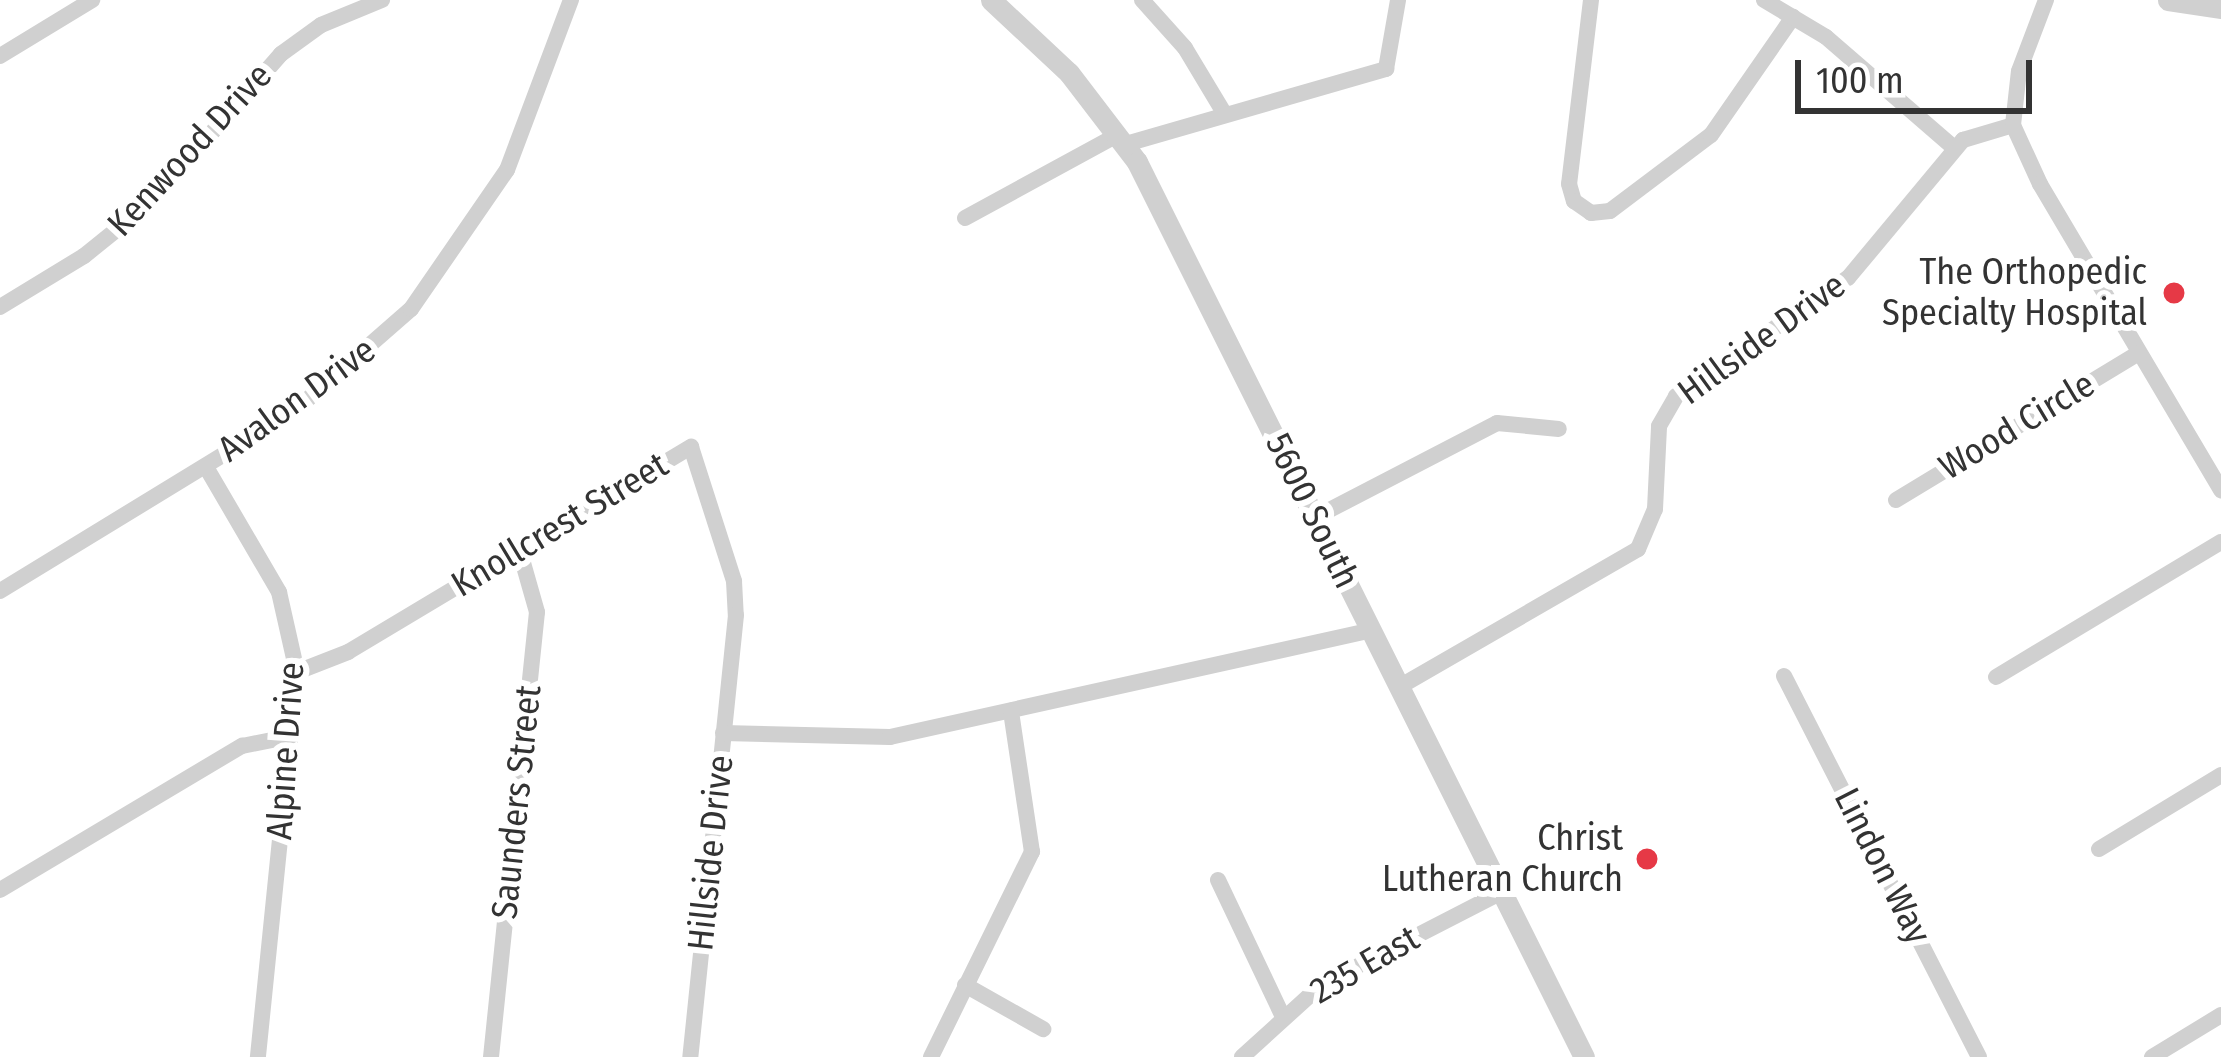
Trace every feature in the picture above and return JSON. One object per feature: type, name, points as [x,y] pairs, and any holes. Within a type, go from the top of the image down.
[{"type":"street","points":[[0,56],[92,0]]},
{"type":"street","name":"Kenwood Drive","points":[[0,307],[134,217],[280,54],[321,25],[382,0]]},
{"type":"street","name":"Avalon Drive","points":[[0,591],[206,467],[334,381],[450,260],[523,137],[571,0]]},
{"type":"street","name":"5600 South","points":[[991,0],[1122,139],[1584,1057]]},
{"type":"street","points":[[1142,0],[1185,48],[1224,112]]},
{"type":"street","points":[[964,218],[1122,139],[1386,69],[1398,0]]},
{"type":"street","points":[[1591,0],[1569,184],[1574,201],[1591,213],[1610,211],[1711,135],[1793,16]]},
{"type":"street","points":[[1764,0],[1793,16],[1954,148]]},
{"type":"street","points":[[2046,0],[2020,71],[2013,125],[2221,490]]},
{"type":"street","points":[[2168,0],[2221,8]]},
{"type":"street","name":"Hillside Drive","points":[[1399,687],[1638,549],[1654,509],[1659,426],[1676,396],[1848,278],[1954,148],[2013,125]]},
{"type":"street","name":"Wood Circle","points":[[1896,500],[2139,352]]},
{"type":"street","points":[[1314,518],[1497,423],[1559,429]]},
{"type":"street","name":"Knollcrest Street","points":[[297,672],[348,652],[691,447],[734,580],[723,733]]},
{"type":"street","name":"Alpine Drive","points":[[206,467],[279,592],[297,672],[258,1057]]},
{"type":"street","points":[[1996,677],[2221,542]]},
{"type":"street","name":"Saunders Street","points":[[491,1057],[537,612],[519,550]]},
{"type":"street","name":"Hillside Drive","points":[[690,1057],[723,733],[857,741],[1371,630]]},
{"type":"street","name":"Lindon Way","points":[[1784,676],[1979,1057]]},
{"type":"street","points":[[931,1057],[1032,852],[1011,711]]},
{"type":"street","points":[[0,890],[242,746],[292,736]]},
{"type":"street","points":[[2098,849],[2221,775]]},
{"type":"street","points":[[1218,880],[1282,1015]]},
{"type":"street","name":"235 East","points":[[1242,1057],[1282,1015],[1350,968],[1502,892]]},
{"type":"street","points":[[965,985],[1043,1029]]},
{"type":"street","points":[[2152,1057],[2221,1016]]},
{"type":"place","name":"The Orthopedic Specialty Hospital","points":[[2174,293]]},
{"type":"place","name":"Christ Lutheran Church","points":[[1647,859]]}]
